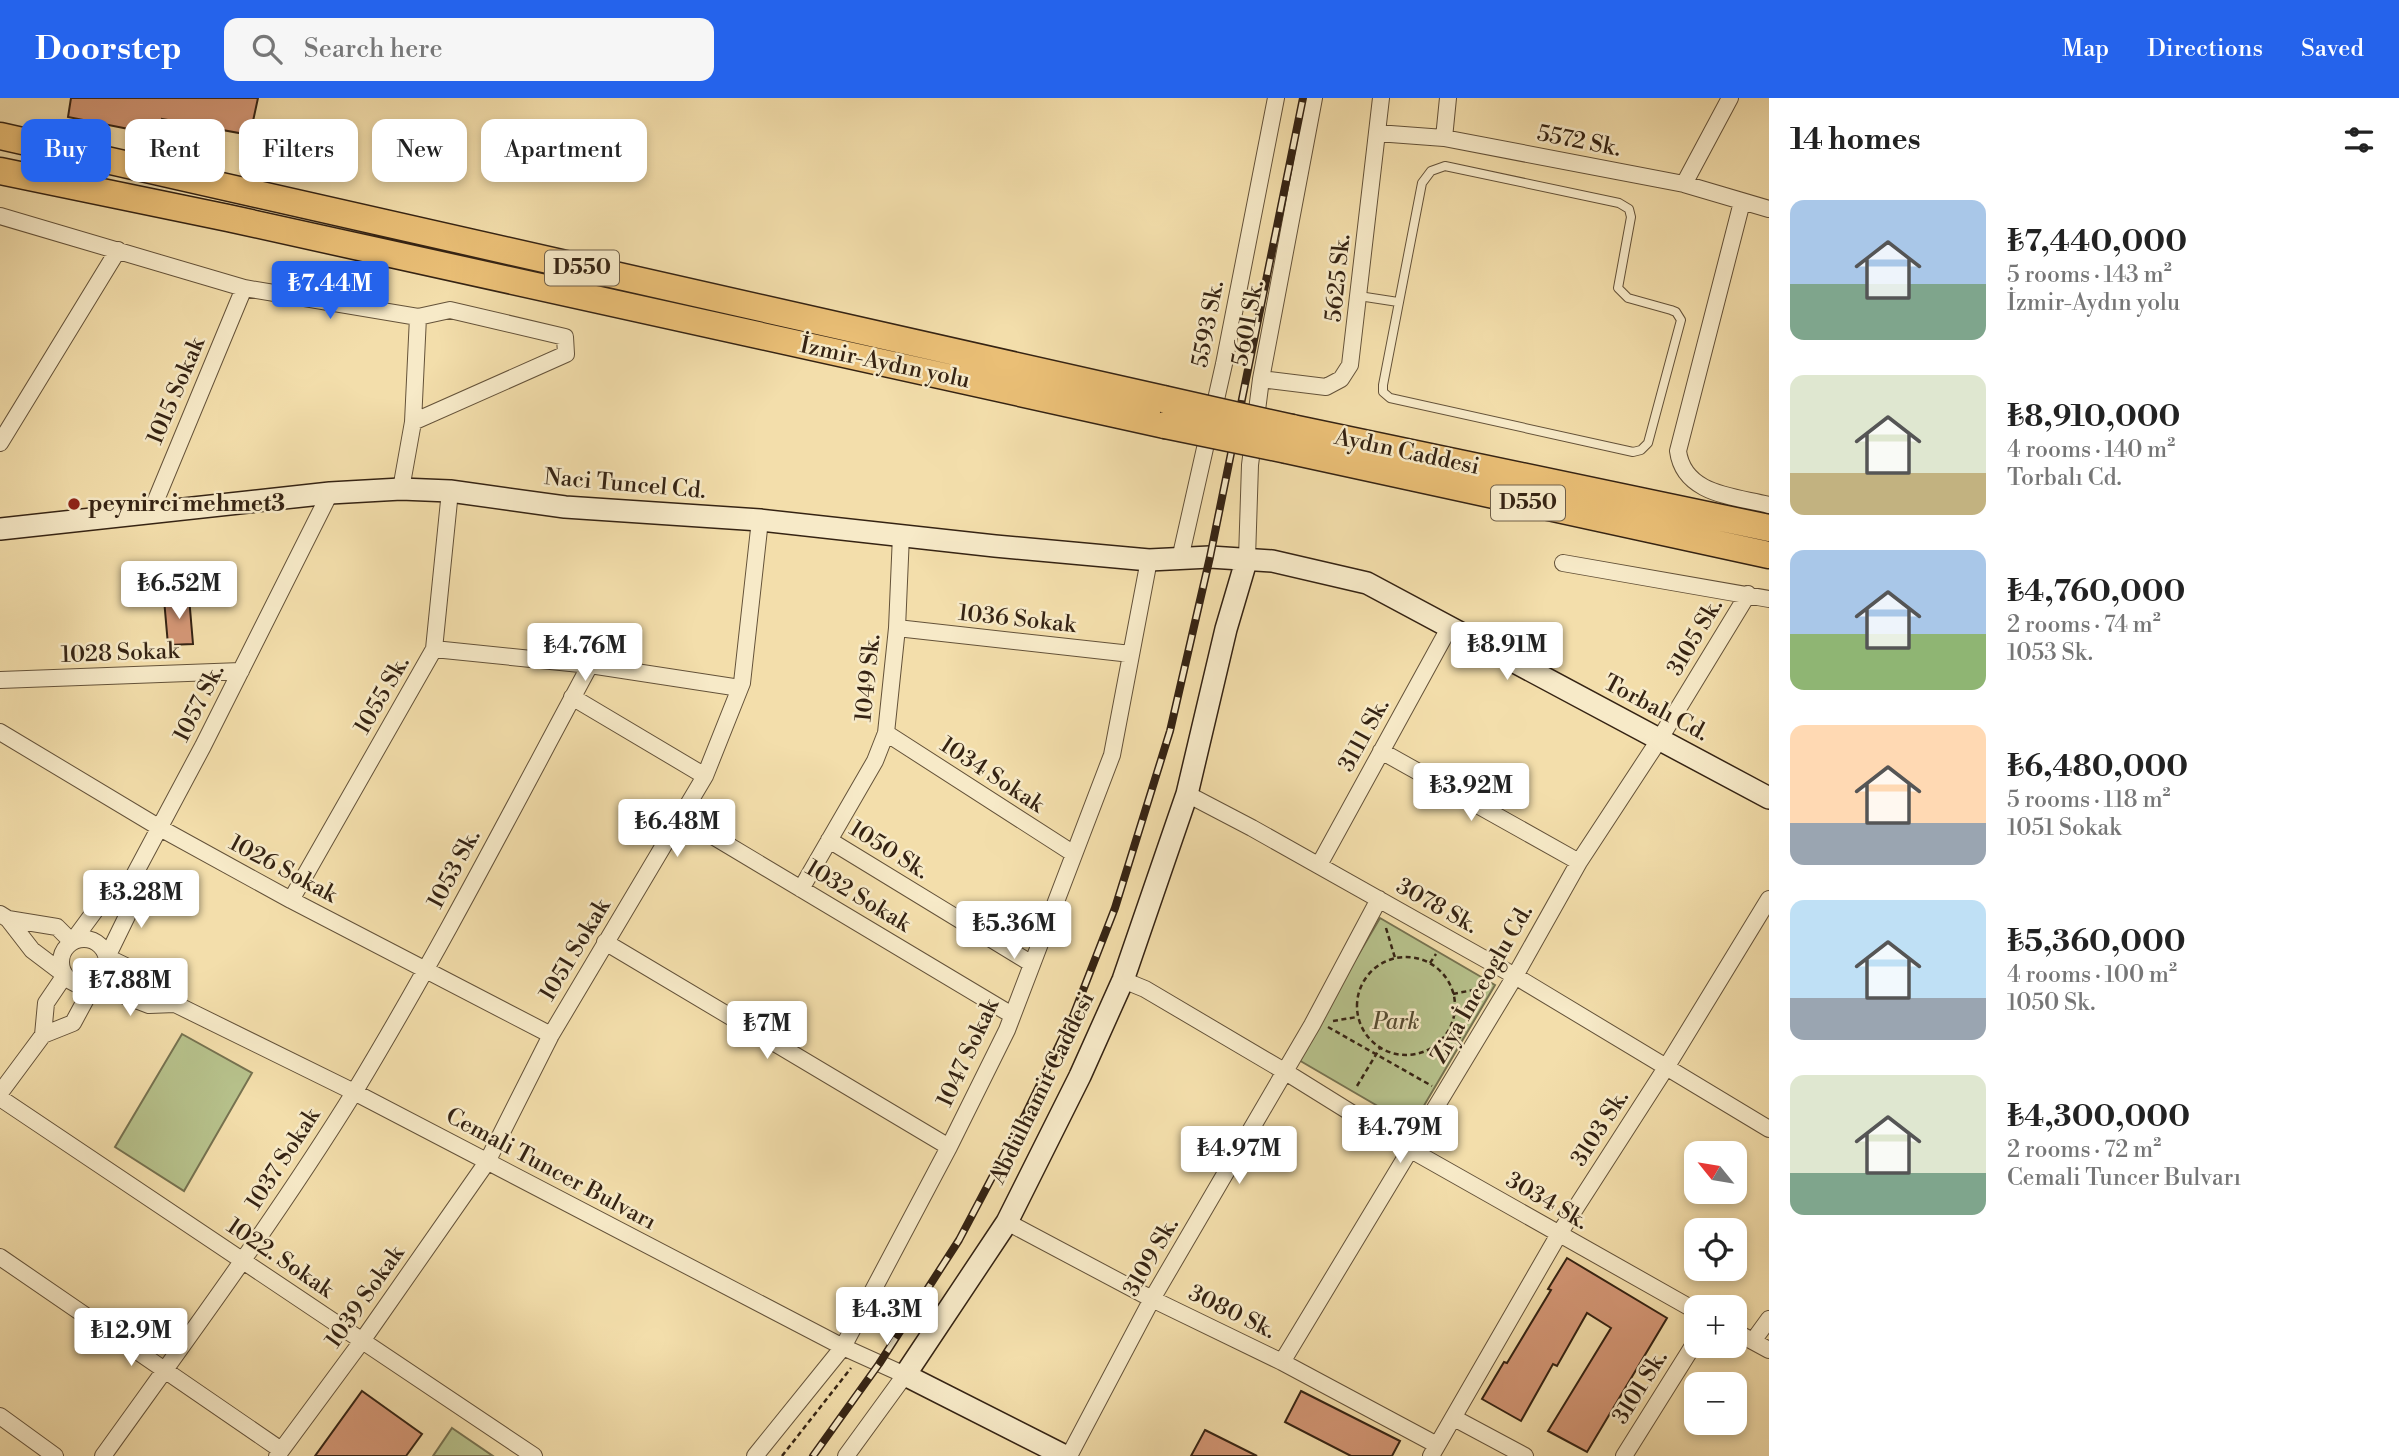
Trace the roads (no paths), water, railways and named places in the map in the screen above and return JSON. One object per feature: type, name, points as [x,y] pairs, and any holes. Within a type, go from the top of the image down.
[{"type":"highway","name":"İzmir-Aydın yolu","points":[[0,136],[1164,412]]},
{"type":"highway","name":"İzmir-Aydın yolu","points":[[0,170],[1289,439],[1769,555]]},
{"type":"highway","name":"Aydın Caddesi","points":[[1289,439],[1769,528]]},
{"type":"main road","name":"Naci Tuncel Cd.","points":[[0,529],[330,493],[401,489],[450,491],[565,507],[760,520],[1149,560],[1247,558]]},
{"type":"main road","name":"Torbalı Cd.","points":[[1247,558],[1272,561],[1367,583],[1769,798]]},
{"type":"main road","name":"Abdülhamit Caddesi","points":[[905,1375],[1007,1222],[1080,1076],[1123,981],[1187,794],[1226,629],[1247,558]]},
{"type":"main road","points":[[905,1375],[1067,1456]]},
{"type":"street","name":"5593 Sk.","points":[[1180,559],[1224,364],[1276,98]]},
{"type":"street","name":"5601 Sk.","points":[[1247,558],[1250,466],[1261,379],[1314,98]]},
{"type":"street","name":"5625 Sk.","points":[[1261,379],[1326,387],[1341,380],[1346,373],[1352,358],[1381,98]]},
{"type":"street","points":[[1444,138],[1448,98]]},
{"type":"street","points":[[1684,184],[1730,98]]},
{"type":"street","name":"5572 Sk.","points":[[1377,133],[1444,138],[1684,184],[1769,209]]},
{"type":"street","points":[[1742,202],[1678,451],[1683,470],[1700,487],[1769,505]]},
{"type":"street","points":[[0,216],[244,288],[418,317],[450,310],[565,337],[566,354],[413,422]]},
{"type":"street","points":[[0,443],[118,250]]},
{"type":"street","name":"1015 Sokak","points":[[150,512],[244,288]]},
{"type":"street","points":[[401,489],[413,422],[418,317]]},
{"type":"street","name":"1055 Sk.","points":[[290,900],[434,649],[450,491]]},
{"type":"street","name":"1057 Sk.","points":[[123,896],[241,671],[330,493]]},
{"type":"street","name":"1051 Sokak","points":[[487,1162],[551,1035],[705,776],[740,688],[760,520]]},
{"type":"street","name":"1049 Sk.","points":[[801,889],[874,761],[886,733],[897,628],[901,535]]},
{"type":"street","name":"1047 Sokak","points":[[755,1456],[843,1348],[949,1147],[1012,1015],[1112,755],[1149,560]]},
{"type":"street","points":[[1563,563],[1769,599]]},
{"type":"street","name":"3105 Sk.","points":[[1659,740],[1748,594]]},
{"type":"street","name":"1036 Sokak","points":[[897,628],[1131,654]]},
{"type":"street","name":"3111 Sk.","points":[[1319,865],[1450,628]]},
{"type":"street","points":[[434,649],[590,665],[740,688]]},
{"type":"street","name":"1053 Sk.","points":[[354,1092],[426,970],[590,665]]},
{"type":"street","name":"1028 Sokak","points":[[0,680],[241,671]]},
{"type":"street","points":[[572,697],[705,776]]},
{"type":"street","name":"1026 Sokak","points":[[0,732],[160,828],[290,900],[551,1035]]},
{"type":"street","name":"1034 Sokak","points":[[886,733],[1074,854]]},
{"type":"street","name":"Ziya İnceoglu Cd.","points":[[1282,1362],[1515,976],[1579,862],[1659,740]]},
{"type":"street","points":[[1381,751],[1579,862]]},
{"type":"street","name":"3078 Sk.","points":[[1187,794],[1515,976],[1769,1129]]},
{"type":"street","name":"1032 Sokak","points":[[681,817],[1012,1015]]},
{"type":"street","name":"1050 Sk.","points":[[829,840],[1032,964]]},
{"type":"street","points":[[0,1095],[43,1035],[46,1003],[65,975],[61,960],[66,947],[100,904],[123,896],[127,916],[107,957],[105,973],[94,984],[73,1023],[43,1035]]},
{"type":"street","name":"3109 Sk.","points":[[1067,1456],[1152,1299],[1312,1025],[1379,899]]},
{"type":"street","name":"3103 Sk.","points":[[1434,1450],[1559,1234],[1667,1066],[1769,899]]},
{"type":"street","points":[[4,916],[57,927],[72,942]]},
{"type":"street","points":[[4,916],[32,950],[78,985],[94,984],[149,1005],[175,1004]]},
{"type":"street","points":[[72,942],[79,939],[93,940],[104,950],[107,957],[136,971],[175,1004]]},
{"type":"street","points":[[605,942],[949,1147]]},
{"type":"street","name":"3034 Sk.","points":[[1123,981],[1145,989],[1411,1150],[1684,1304]]},
{"type":"street","name":"Cemali Tuncer Bulvarı","points":[[175,1004],[354,1092],[843,1348],[905,1375]]},
{"type":"street","name":"1037 Sokak","points":[[103,1456],[243,1261],[354,1092]]},
{"type":"street","name":"1022. Sokak","points":[[0,1095],[534,1456]]},
{"type":"street","name":"1039 Sokak","points":[[279,1453],[362,1341],[487,1162]]},
{"type":"street","name":"3080 Sk.","points":[[1007,1222],[1152,1299],[1282,1362],[1434,1450]]},
{"type":"street","points":[[0,1257],[165,1369],[279,1453]]},
{"type":"street","points":[[1753,1341],[1769,1319]]},
{"type":"street","points":[[1747,1338],[1769,1350]]},
{"type":"street","name":"3101 Sk.","points":[[1623,1456],[1685,1358]]},
{"type":"street","points":[[845,1456],[905,1375]]},
{"type":"street","points":[[0,1416],[55,1456]]},
{"type":"street","points":[[1454,1418],[1525,1456]]},
{"type":"lane","points":[[1446,166],[1623,204],[1629,209],[1631,217],[1618,288],[1628,298],[1676,312],[1681,320],[1648,443],[1641,450],[1633,452],[1386,396],[1383,385],[1398,302],[1422,183],[1426,176],[1438,167],[1446,166]]},
{"type":"lane","points":[[1359,296],[1398,302]]},
{"type":"railway","points":[[813,1456],[879,1364],[959,1240],[1026,1113],[1073,1016],[1115,908],[1170,731],[1210,557],[1303,98]]},
{"type":"place","name":"peynirci mehmet3","points":[[74,504]]},
{"type":"park label","name":"Park","points":[[1396,1022]]}]
